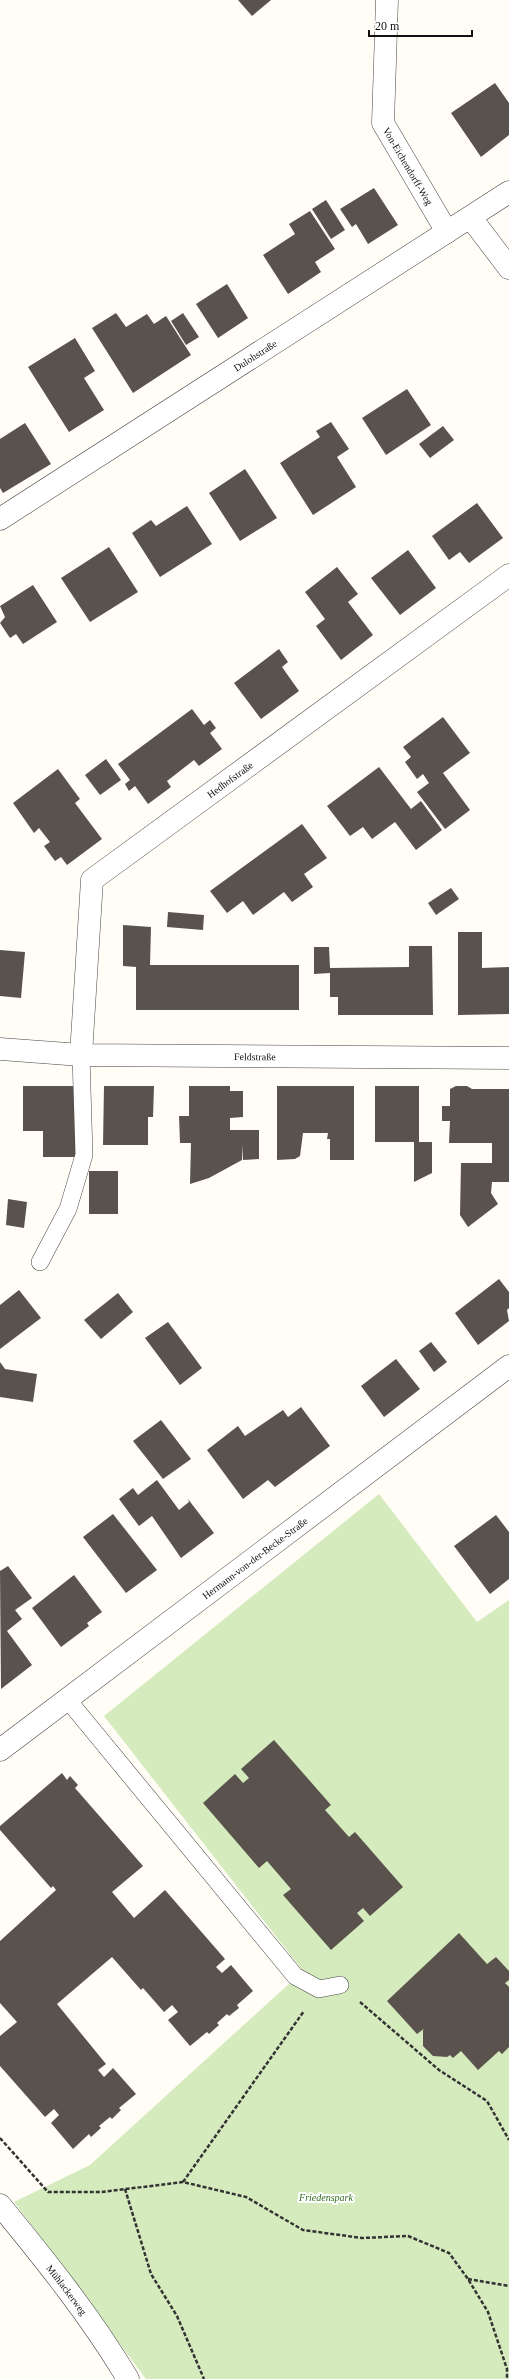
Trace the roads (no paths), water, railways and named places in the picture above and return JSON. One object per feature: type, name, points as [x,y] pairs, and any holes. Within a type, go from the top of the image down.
[{"type":"street","name":"Von-Eichendorff-Weg","points":[[387,0],[383,123],[447,232]]},
{"type":"street","name":"Dulohstraße","points":[[0,519],[509,192]]},
{"type":"street","points":[[470,218],[509,268]]},
{"type":"street","name":"Hedhofstraße","points":[[81,1055],[92,880],[509,575]]},
{"type":"street","name":"Feldstraße","points":[[0,1049],[81,1055],[509,1058]]},
{"type":"street","name":"Hermann-von-der-Becke-Straße","points":[[0,1750],[509,1366]]},
{"type":"street","name":"Mühlackerweg","points":[[0,2206],[52,2269],[108,2346],[128,2379]]},
{"type":"lane","points":[[40,1262],[68,1209],[84,1155],[81,1055]]},
{"type":"lane","points":[[67,1699],[295,1976],[319,1989],[340,1985]]},
{"type":"park label","name":"Friedenspark","points":[[326,2197]]}]
